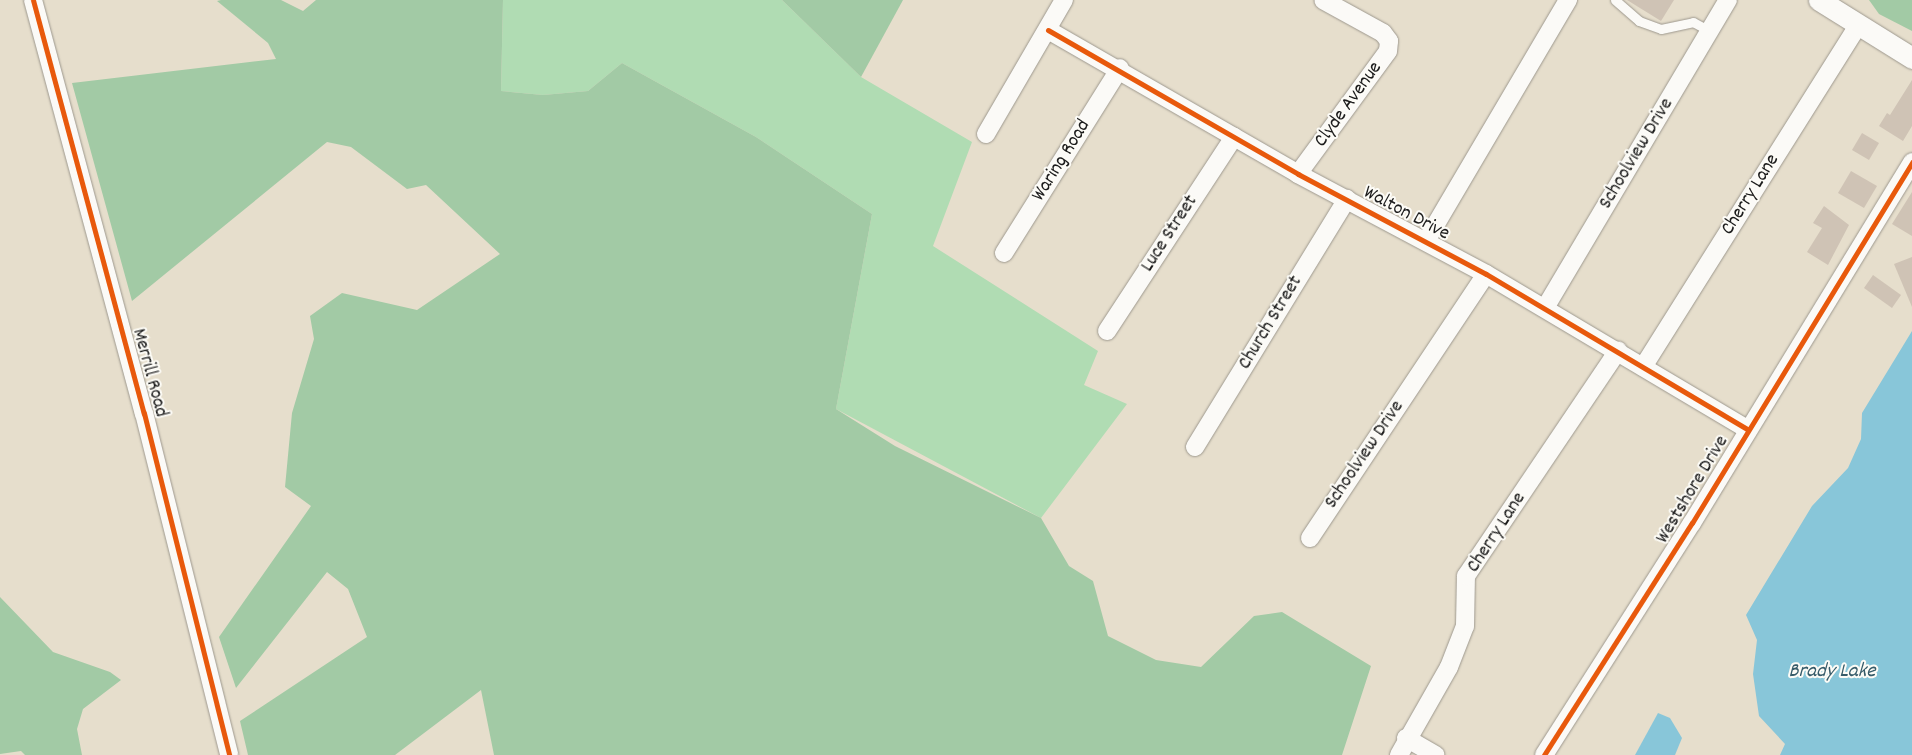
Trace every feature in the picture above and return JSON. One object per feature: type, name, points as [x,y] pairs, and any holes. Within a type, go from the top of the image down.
[{"type":"street","name":"Merrill Road","points":[[33,0],[144,413],[229,755]]},
{"type":"street","points":[[986,134],[1064,0]]},
{"type":"street","name":"Clyde Avenue","points":[[1298,174],[1388,52],[1389,41],[1383,34],[1323,0]]},
{"type":"street","points":[[1426,241],[1568,0]]},
{"type":"street","name":"Schoolview Drive","points":[[1545,308],[1728,0]]},
{"type":"street","points":[[1818,0],[1912,58]]},
{"type":"street","name":"Cherry Lane","points":[[1643,366],[1859,24]]},
{"type":"street","name":"Walton Drive","points":[[1048,30],[1120,68],[1298,174],[1486,274],[1747,429]]},
{"type":"street","name":"Waring Road","points":[[1004,253],[1120,68]]},
{"type":"street","name":"Luce Street","points":[[1107,331],[1234,137]]},
{"type":"street","name":"Westshore Drive","points":[[1544,755],[1692,523],[1747,429],[1912,162]]},
{"type":"street","name":"Church Street","points":[[1195,447],[1346,199]]},
{"type":"street","name":"Schoolview Drive","points":[[1310,538],[1486,274]]},
{"type":"street","name":"Cherry Lane","points":[[1399,755],[1406,738],[1449,667],[1465,626],[1466,576],[1618,351]]},
{"type":"street","points":[[1406,738],[1436,755]]},
{"type":"lane","points":[[1615,0],[1639,21],[1661,29],[1693,22],[1710,31]]},
{"type":"green space","points":[[281,0],[303,11],[316,0],[503,0],[501,91],[543,95],[588,91],[622,63],[756,137],[872,214],[836,409],[895,446],[1041,518],[1069,566],[1093,581],[1108,636],[1156,660],[1201,667],[1254,616],[1282,612],[1371,666],[1342,755],[494,755],[481,690],[395,755],[248,755],[240,721],[367,637],[348,589],[327,572],[236,688],[219,637],[311,506],[285,487],[292,413],[314,339],[310,316],[342,293],[417,310],[500,254],[426,185],[407,189],[351,147],[327,142],[132,301],[72,83],[276,59],[268,43],[217,1]]},
{"type":"green space","points":[[503,0],[782,0],[861,77],[972,142],[933,246],[1098,351],[1084,385],[1127,404],[1041,518],[836,409],[872,214],[756,137],[622,63],[588,91],[543,95],[501,91]]},
{"type":"green space","points":[[782,0],[903,0],[861,77]]},
{"type":"green space","points":[[1869,0],[1912,0],[1912,31],[1879,14]]},
{"type":"green space","points":[[0,597],[53,652],[110,672],[121,680],[83,709],[77,729],[82,755],[25,755],[21,751],[0,754]]},
{"type":"water","name":"Brady Lake","points":[[1912,331],[1912,755],[1780,755],[1785,744],[1759,716],[1753,674],[1757,640],[1746,615],[1812,506],[1848,468],[1861,439],[1862,413]]},
{"type":"water","points":[[1658,713],[1670,718],[1682,738],[1675,755],[1635,755]]},
{"type":"building","points":[[1627,0],[1674,0],[1661,21]]},
{"type":"building","points":[[1912,80],[1912,126],[1903,141],[1879,126],[1887,113],[1890,115]]},
{"type":"building","points":[[1862,133],[1879,143],[1869,160],[1852,150]]},
{"type":"building","points":[[1851,171],[1877,186],[1864,208],[1838,193]]},
{"type":"building","points":[[1912,192],[1912,236],[1892,224]]},
{"type":"building","points":[[1824,206],[1849,225],[1828,265],[1807,252],[1822,228],[1813,223]]},
{"type":"building","points":[[1912,257],[1912,307],[1894,264]]},
{"type":"building","points":[[1873,275],[1901,295],[1892,308],[1864,288]]},
{"type":"cycle path","points":[[33,0],[144,413],[229,755]]},
{"type":"cycle path","points":[[1048,30],[1298,174],[1486,274],[1747,429]]},
{"type":"cycle path","points":[[1544,755],[1692,523],[1912,162]]}]
